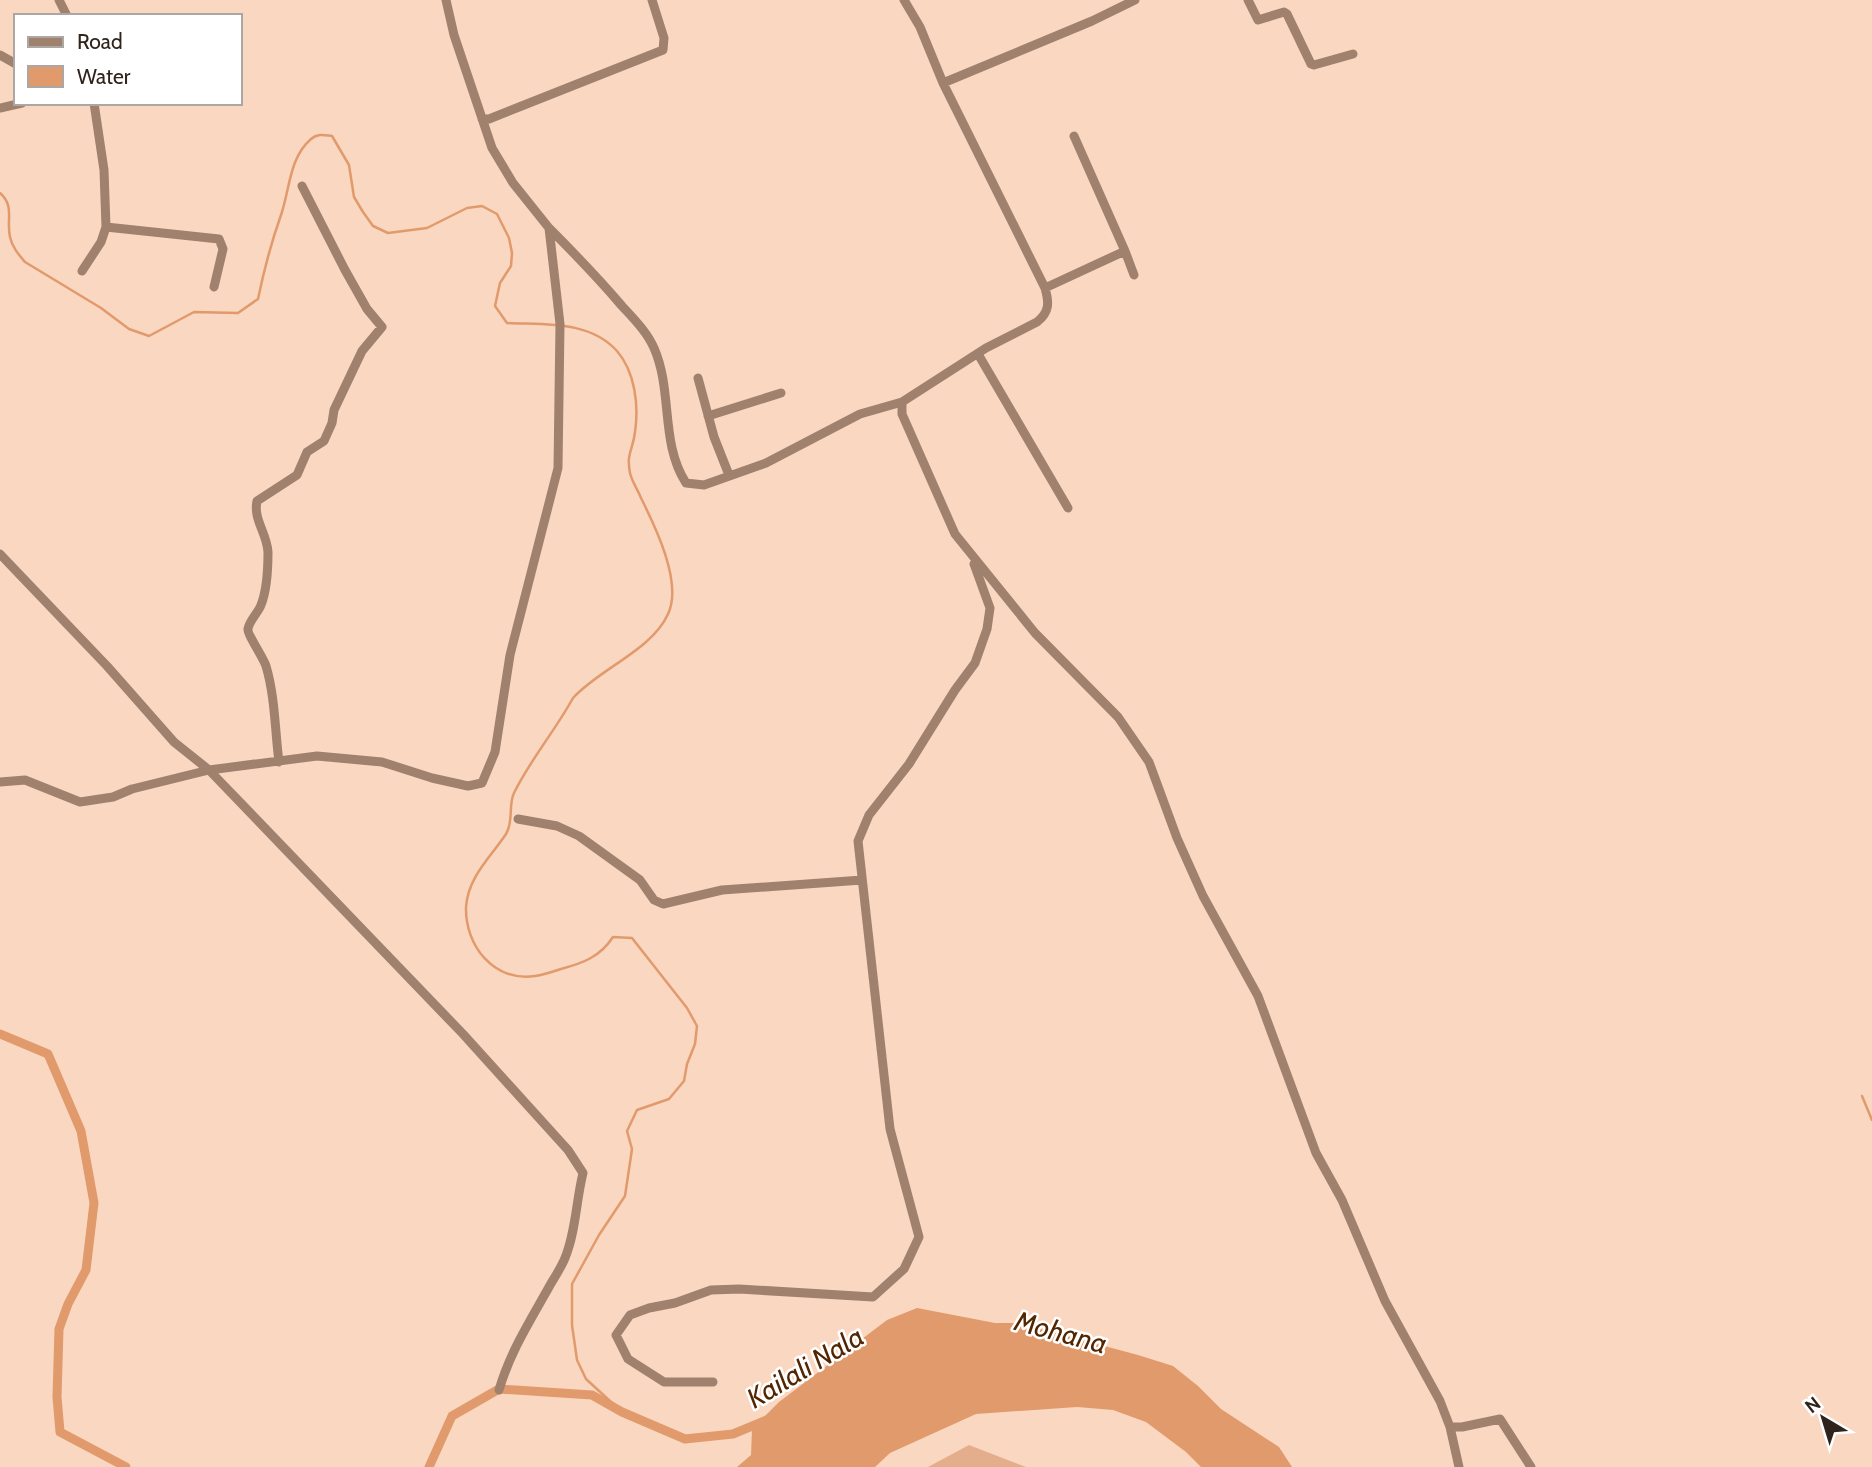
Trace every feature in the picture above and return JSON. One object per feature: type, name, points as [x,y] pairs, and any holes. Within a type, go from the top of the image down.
[{"type":"street","points":[[446,0],[454,34],[492,148],[513,183],[549,228],[595,274],[642,328],[654,349],[663,383],[673,456],[685,483],[704,485],[766,463],[860,414],[902,402],[978,354],[1044,317],[1048,310],[1045,288],[943,83],[920,27],[904,0]]},
{"type":"street","points":[[482,119],[663,50],[664,38],[652,0]]},
{"type":"street","points":[[943,83],[1092,21],[1135,0]]},
{"type":"street","points":[[1248,0],[1258,20],[1284,12],[1287,14],[1314,65],[1353,54]]},
{"type":"street","points":[[82,271],[101,242],[106,228],[104,170],[94,105]]},
{"type":"street","points":[[1074,136],[1134,275]]},
{"type":"street","points":[[279,762],[268,672],[262,654],[249,636],[248,628],[261,604],[267,576],[266,537],[256,517],[257,502],[297,475],[307,452],[324,441],[334,410],[362,351],[382,327],[367,309],[302,186]]},
{"type":"street","points":[[106,228],[219,239],[223,249],[214,287]]},
{"type":"street","points":[[0,782],[25,780],[80,802],[113,797],[132,789],[209,771],[317,757],[382,762],[468,786],[482,783],[495,752],[510,655],[558,467],[561,324],[549,228]]},
{"type":"street","points":[[1045,288],[1125,251]]},
{"type":"street","points":[[978,354],[1069,508]]},
{"type":"street","points":[[698,378],[729,475]]},
{"type":"street","points":[[708,416],[781,393]]},
{"type":"street","points":[[902,402],[905,422],[955,534],[1035,633],[1118,717],[1149,762],[1177,838],[1203,896],[1258,996],[1317,1153],[1342,1200],[1385,1301],[1432,1384],[1450,1427],[1459,1467]]},
{"type":"street","points":[[0,554],[107,666],[174,742],[209,771],[463,1034],[568,1150],[583,1173],[577,1197],[575,1223],[565,1259],[517,1341],[499,1390]]},
{"type":"street","points":[[713,1382],[664,1382],[628,1359],[615,1335],[630,1315],[711,1290],[739,1289],[873,1297],[904,1269],[919,1237],[890,1129],[858,841],[869,815],[909,764],[975,663],[987,629],[990,608],[971,556]]},
{"type":"street","points":[[518,819],[557,827],[579,836],[640,880],[654,900],[663,904],[722,890],[862,880]]},
{"type":"street","points":[[1450,1427],[1500,1419],[1531,1467]]},
{"type":"shaded area","points":[[969,1445],[1026,1467],[928,1467]]},
{"type":"water","points":[[917,1308],[995,1323],[1018,1323],[1173,1366],[1221,1409],[1279,1447],[1292,1467],[1201,1467],[1186,1452],[1146,1422],[1113,1410],[1077,1407],[976,1414],[890,1453],[875,1467],[737,1467],[751,1455],[752,1429],[779,1402],[887,1320]]},
{"type":"waterway","points":[[0,193],[9,208],[11,241],[25,262],[101,308],[129,329],[149,336],[194,312],[238,313],[258,299],[298,155],[314,137],[332,136],[349,165],[354,197],[373,226],[388,233],[427,228],[467,208],[482,206],[497,214],[509,238],[511,266],[500,283],[495,306],[507,323],[580,329],[606,341],[623,359],[632,379],[636,411],[634,438],[629,456],[630,473],[660,539],[670,571],[672,601],[668,614],[650,638],[573,698],[514,793],[506,834],[475,877],[466,907],[467,921],[477,948],[495,967],[520,976],[541,975],[584,962],[602,950],[613,937],[632,938],[687,1008],[697,1026],[695,1044],[684,1081],[669,1099],[637,1110],[627,1131],[632,1149],[625,1196],[599,1235],[572,1284],[572,1325],[577,1360],[586,1379],[622,1412]]},
{"type":"waterway","name":"Kailali Nala","points":[[0,1034],[48,1054],[81,1131],[94,1203],[86,1270],[68,1304],[59,1329],[57,1397],[60,1432],[126,1467]]},
{"type":"waterway","points":[[1862,1096],[1872,1120]]},
{"type":"waterway","name":"Kailali Nala","points":[[429,1467],[452,1416],[499,1389],[592,1395],[622,1412],[685,1439],[733,1434],[769,1419]]},
{"type":"water label","name":"Mohana","points":[[1061,1332]]}]
